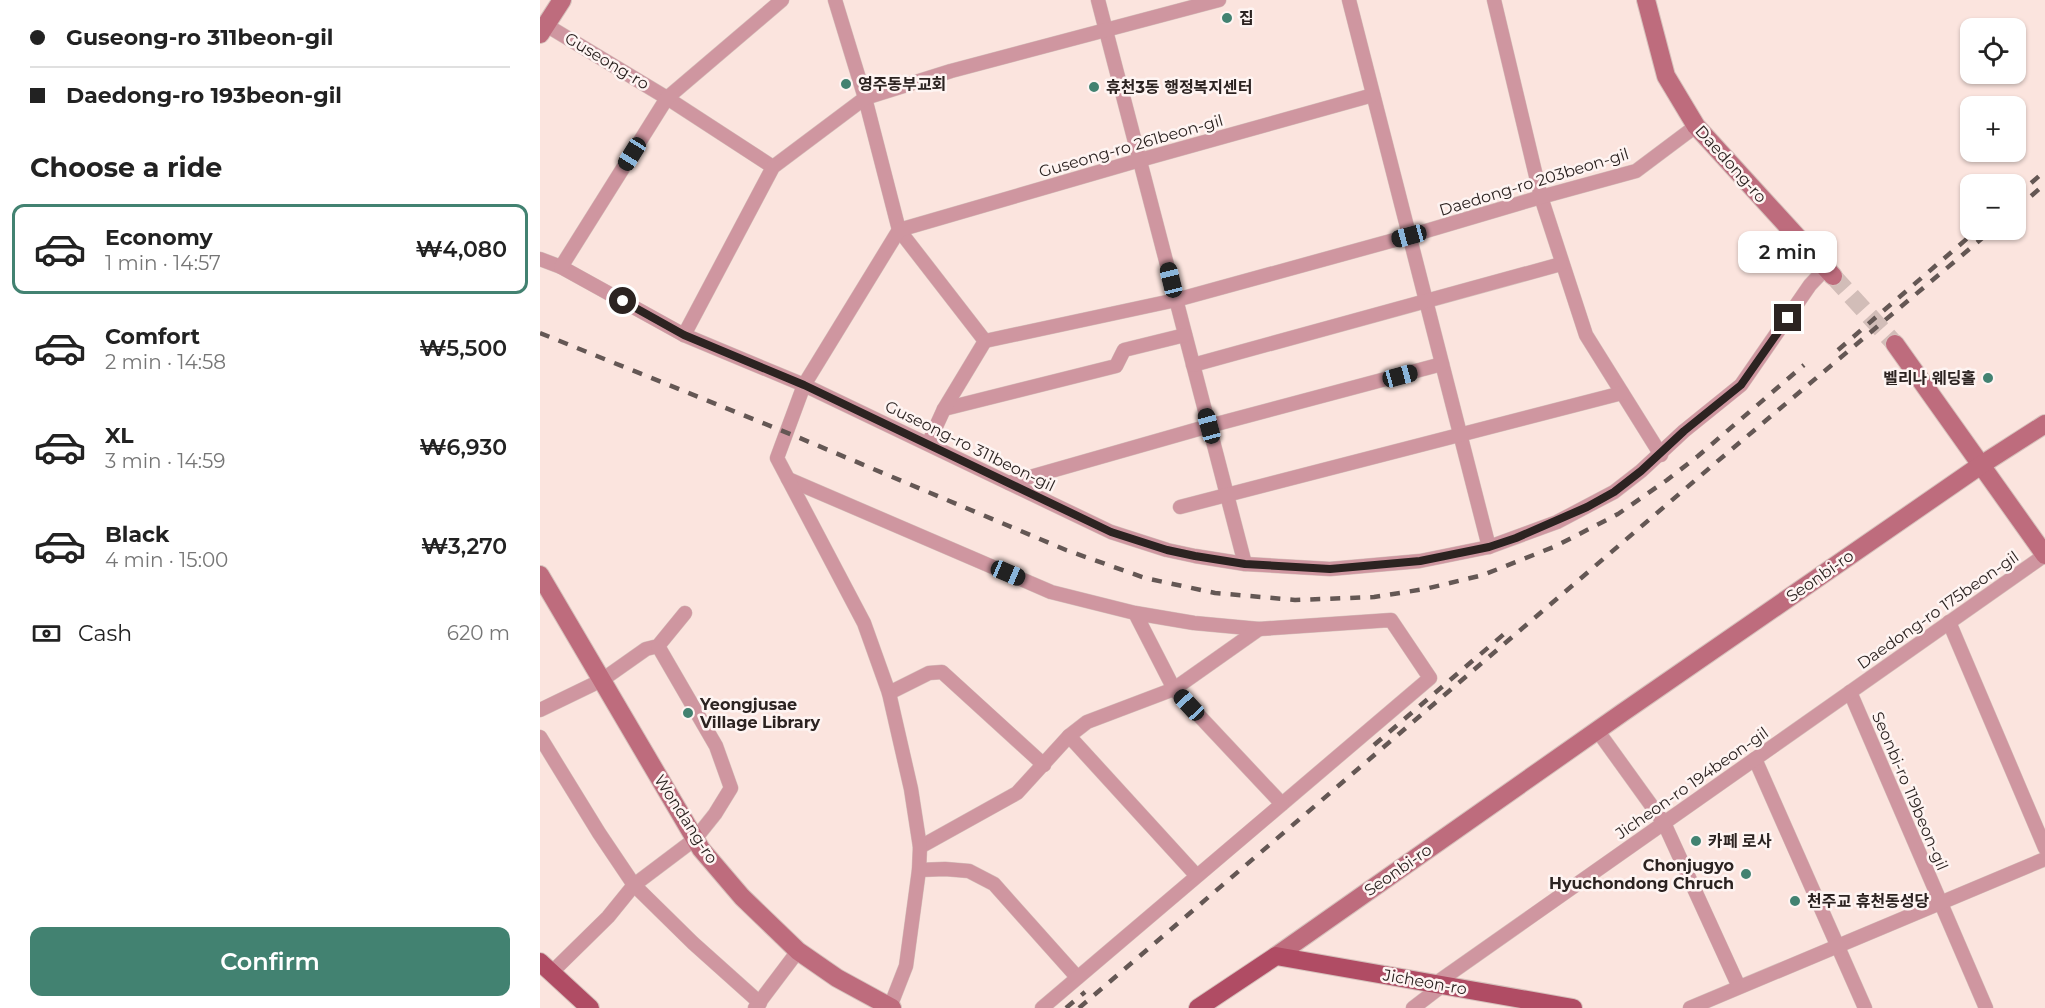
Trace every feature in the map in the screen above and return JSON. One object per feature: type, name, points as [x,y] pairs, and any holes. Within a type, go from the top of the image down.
[{"type":"main road","name":"Guseong-ro","points":[[543,30],[562,0]]},
{"type":"main road","name":"Daedong-ro","points":[[1646,0],[1666,76],[1696,126],[1830,272]]},
{"type":"main road","points":[[1895,344],[2045,555]]},
{"type":"main road","name":"Seonbi-ro","points":[[1198,1008],[1981,465],[2045,424]]},
{"type":"main road","name":"Wondang-ro","points":[[540,575],[701,849],[742,897],[798,951],[837,978],[891,1008]]},
{"type":"main road","name":"Jicheon-ro","points":[[1276,956],[1439,984],[1549,1006],[1573,1008]]},
{"type":"main road","points":[[546,968],[590,1008]]},
{"type":"street","points":[[561,267],[668,98],[782,0]]},
{"type":"street","points":[[835,0],[865,98],[899,230],[985,340],[944,409],[928,444]]},
{"type":"street","points":[[1098,0],[1245,564]]},
{"type":"street","points":[[684,335],[773,167],[865,98],[951,71],[1219,0]]},
{"type":"street","points":[[1349,0],[1489,547]]},
{"type":"street","points":[[1494,0],[1541,197],[1586,335],[1661,455]]},
{"type":"street","name":"Guseong-ro","points":[[543,30],[668,98],[773,167]]},
{"type":"street","name":"Guseong-ro 261beon-gil","points":[[899,230],[1373,95]]},
{"type":"street","name":"Daedong-ro 203beon-gil","points":[[985,340],[1176,300],[1636,171],[1696,126]]},
{"type":"street","points":[[891,1008],[906,966],[918,870],[920,847],[912,789],[889,693],[864,623],[777,458],[804,385],[899,230]]},
{"type":"street","name":"Guseong-ro 311beon-gil","points":[[540,259],[561,267],[684,335],[804,385],[1111,532],[1167,550],[1245,564],[1330,569],[1420,561],[1489,547],[1516,538],[1587,507],[1614,492],[1661,455],[1684,431],[1741,385],[1810,285],[1830,272]]},
{"type":"street","points":[[1193,365],[1561,264]]},
{"type":"street","points":[[944,409],[1116,366],[1124,350],[1185,335]]},
{"type":"street","points":[[1009,483],[1209,426],[1442,364]]},
{"type":"street","points":[[1180,507],[1622,393]]},
{"type":"street","points":[[788,478],[1051,592],[1135,613],[1194,623],[1259,628],[1391,620],[1430,678],[1042,1008]]},
{"type":"street","name":"Daedong-ro 175beon-gil","points":[[1850,692],[2045,555]]},
{"type":"street","points":[[540,710],[602,681],[646,649],[658,646],[685,613]]},
{"type":"street","points":[[1135,613],[1174,689],[1282,804]]},
{"type":"street","points":[[1949,622],[2045,848]]},
{"type":"street","points":[[920,847],[1017,793],[1069,736],[1087,723],[1174,689],[1259,628]]},
{"type":"street","points":[[546,968],[608,917],[634,885],[695,839],[716,814],[731,788],[716,746],[658,646]]},
{"type":"street","points":[[889,693],[929,673],[942,672],[1044,765]]},
{"type":"street","name":"Jicheon-ro 194beon-gil","points":[[1413,1008],[1439,984],[1850,692]]},
{"type":"street","name":"Seonbi-ro 119beon-gil","points":[[1850,692],[1986,1008]]},
{"type":"street","points":[[1597,730],[1664,823],[1739,987]]},
{"type":"street","points":[[1069,736],[1196,875]]},
{"type":"street","points":[[540,737],[634,885],[758,1006],[798,951]]},
{"type":"street","points":[[1755,759],[1865,1008]]},
{"type":"street","points":[[1690,1008],[2045,859]]},
{"type":"street","points":[[918,870],[945,868],[969,871],[994,884],[1077,977]]},
{"type":"tunnel","points":[[1833,276],[1895,344]]},
{"type":"railway","points":[[2026,187],[2045,171]]},
{"type":"railway","points":[[2026,200],[2045,184]]},
{"type":"railway","points":[[1838,350],[1965,240]]},
{"type":"railway","points":[[1079,1008],[1713,465],[1980,240]]},
{"type":"railway","points":[[540,333],[795,436],[1066,550],[1145,578],[1215,593],[1295,600],[1374,597],[1425,589],[1483,575],[1556,546],[1618,514],[1667,480],[1804,365]]},
{"type":"railway","points":[[1374,745],[1504,634]]},
{"type":"railway","points":[[1066,1008],[1085,992]]},
{"type":"place","name":"집","points":[[1227,18]]},
{"type":"place","name":"영주동부교회","points":[[846,84]]},
{"type":"place","name":"휴천3동 행정복지센터","points":[[1094,87]]},
{"type":"place","name":"벨리나 웨딩홀","points":[[1988,378]]},
{"type":"place","name":"Yeongjusae Village Library","points":[[688,713]]},
{"type":"place","name":"카페 로사","points":[[1696,841]]},
{"type":"place","name":"Chonjugyo Hyuchondong Chruch","points":[[1746,874]]},
{"type":"place","name":"천주교 휴천동성당","points":[[1795,901]]},
{"type":"route","points":[[623,301],[684,335],[804,385],[1111,532],[1167,550],[1195,556],[1245,564],[1330,569],[1420,561],[1489,547],[1557,522],[1587,507],[1614,492],[1641,471],[1661,455],[1684,431],[1741,385],[1788,318]]}]
